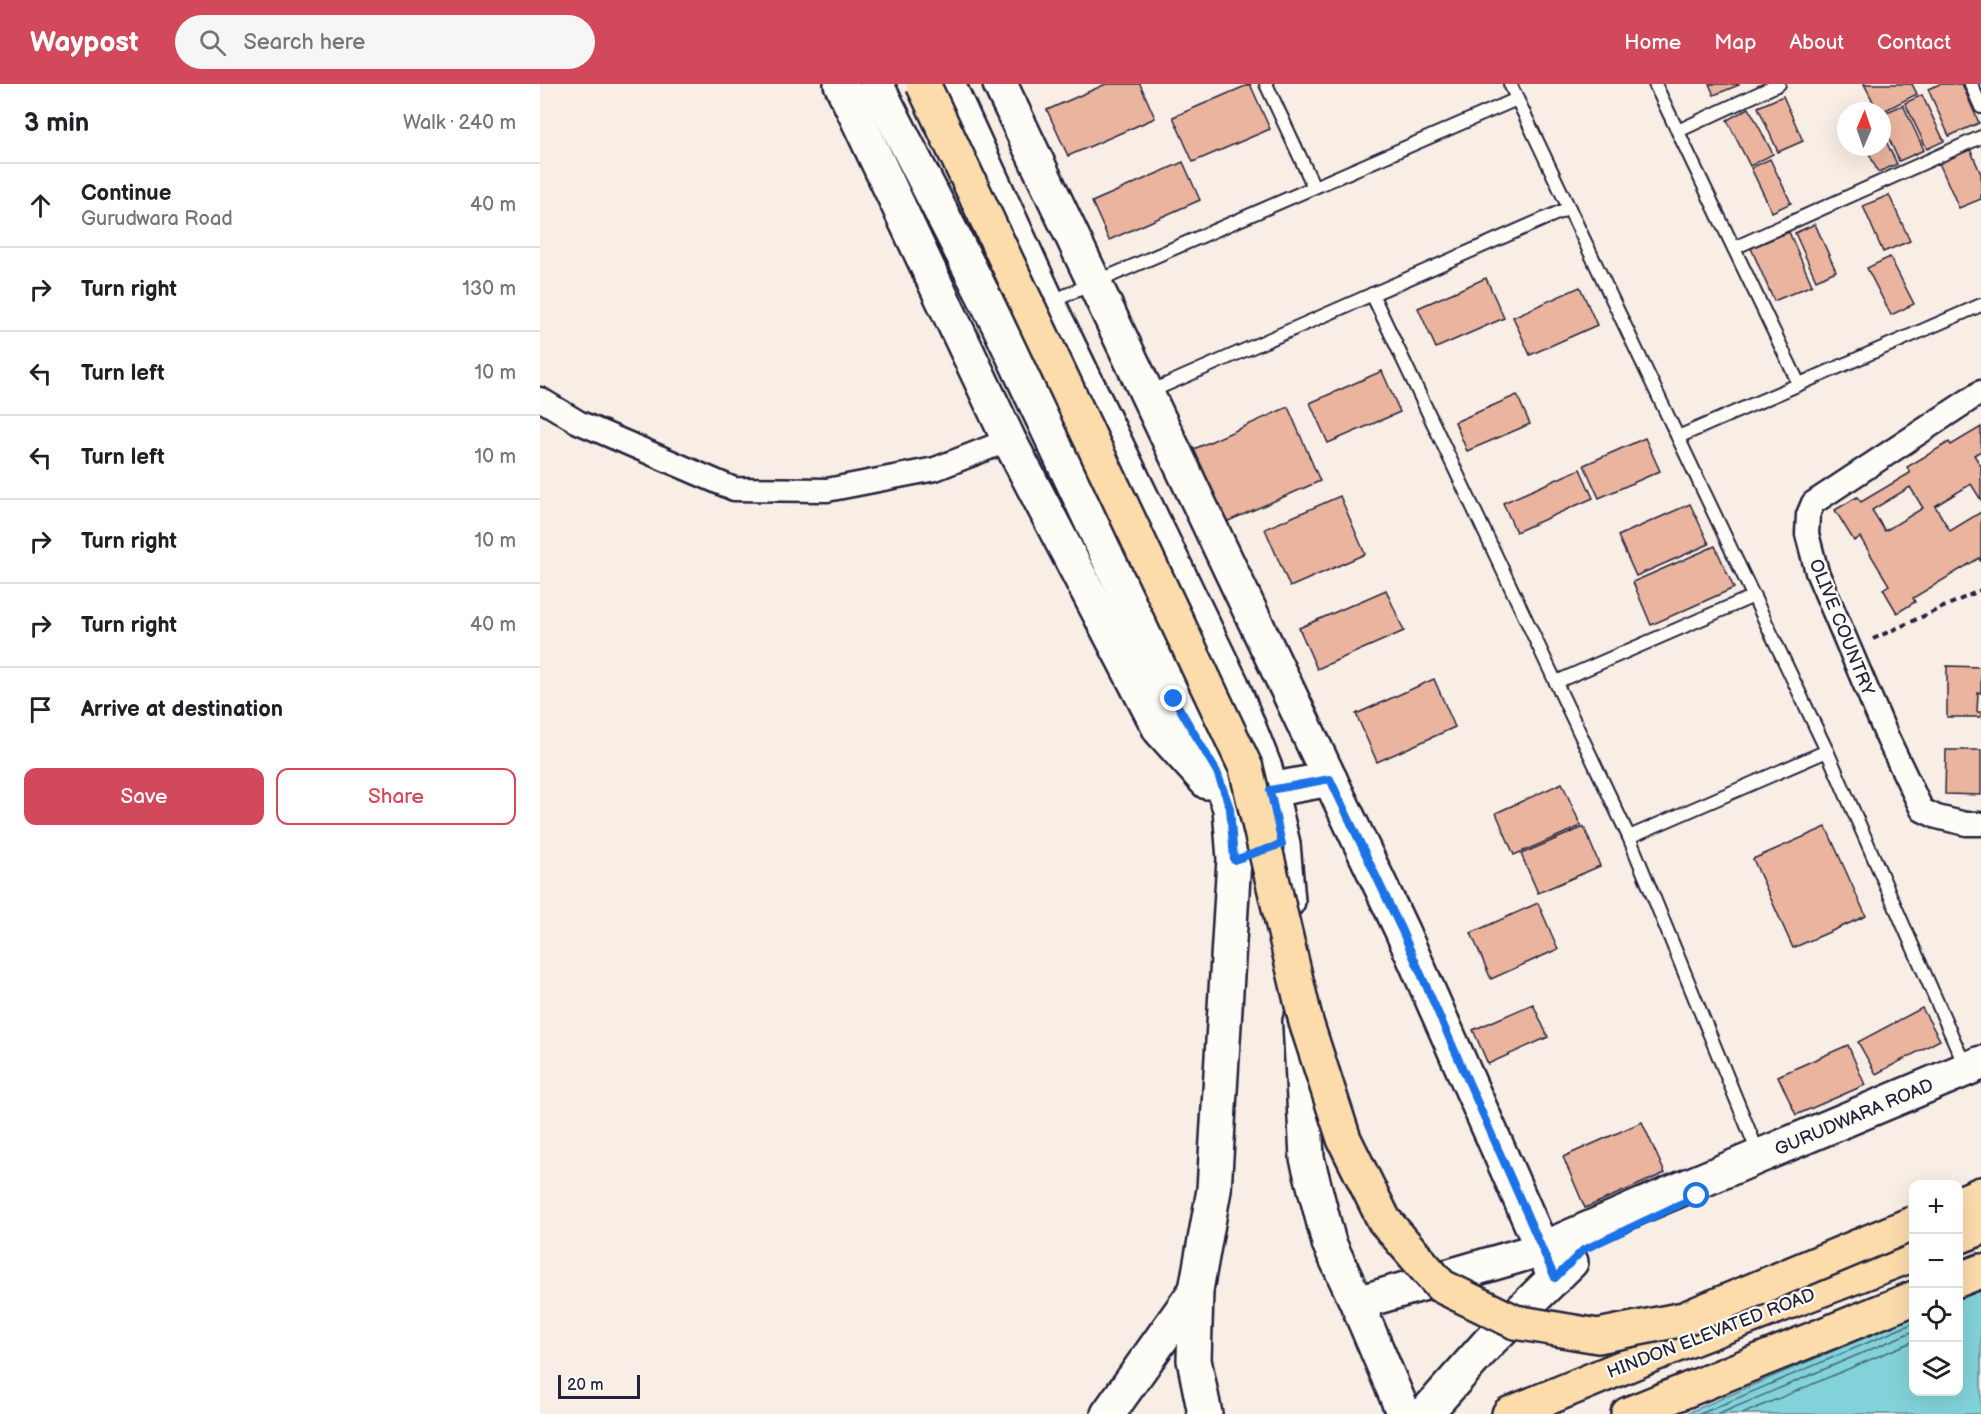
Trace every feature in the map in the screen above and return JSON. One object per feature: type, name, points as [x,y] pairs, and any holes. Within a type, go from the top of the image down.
[{"type":"highway","points":[[923,84],[1246,768],[1306,1022],[1344,1139],[1384,1220],[1420,1262],[1442,1286],[1515,1322],[1598,1336],[1684,1319],[1909,1225]]},
{"type":"highway","points":[[1963,1202],[1981,1194]]},
{"type":"highway","points":[[1963,1235],[1981,1228]]},
{"type":"highway","name":"HINDON ELEVATED ROAD","points":[[1509,1414],[1684,1342],[1909,1256]]},
{"type":"highway","points":[[1963,1278],[1981,1271]]},
{"type":"highway","points":[[1628,1414],[1909,1300]]},
{"type":"main road","points":[[841,84],[1009,440],[1160,730],[1230,808]]},
{"type":"main road","points":[[876,84],[998,324],[1174,699],[1217,772],[1230,808],[1234,860],[1214,1190],[1196,1290],[1194,1360],[1205,1414]]},
{"type":"main road","points":[[948,84],[1048,303],[1232,685],[1265,768],[1282,844],[1299,1004],[1307,1158],[1329,1243],[1404,1414]]},
{"type":"main road","points":[[1000,84],[1407,942],[1549,1264]]},
{"type":"main road","points":[[1270,790],[1330,779]]},
{"type":"main road","points":[[1234,860],[1282,844]]},
{"type":"main road","name":"GURUDWARA ROAD","points":[[1357,1303],[1549,1264],[1726,1170],[1974,1066]]},
{"type":"main road","name":"GURUDWARA ROAD","points":[[1425,1414],[1490,1341],[1549,1264]]},
{"type":"main road","points":[[1108,1414],[1196,1290]]},
{"type":"street","name":"OLIVE COUNTRY","points":[[1981,393],[1812,503],[1809,509],[1807,534],[1817,572],[1888,739],[1922,810],[1937,817],[1966,824],[1981,824]]},
{"type":"street","points":[[540,399],[578,422],[734,489],[827,490],[935,470],[1009,440]]},
{"type":"lane","points":[[1266,84],[1314,187]]},
{"type":"lane","points":[[1510,84],[1754,596],[1974,1066]]},
{"type":"lane","points":[[1655,84],[1799,384]]},
{"type":"lane","points":[[1678,131],[1779,84]]},
{"type":"lane","points":[[1971,84],[1981,106]]},
{"type":"lane","points":[[1048,303],[1517,99]]},
{"type":"lane","points":[[1734,248],[1981,136]]},
{"type":"lane","points":[[1147,393],[1569,208]]},
{"type":"lane","points":[[1372,294],[1629,837],[1760,1156]]},
{"type":"lane","points":[[1678,437],[1981,304]]},
{"type":"lane","points":[[1556,682],[1754,596]]},
{"type":"lane","points":[[1629,837],[1827,751]]},
{"type":"path","points":[[1850,648],[1981,590]]},
{"type":"water","points":[[1981,1288],[1981,1414],[1685,1414],[1909,1319],[1909,1396],[1963,1396],[1963,1296]]},
{"type":"building","points":[[1106,84],[1140,84],[1155,118],[1068,156],[1047,110]]},
{"type":"building","points":[[1250,84],[1270,129],[1193,162],[1173,117]]},
{"type":"building","points":[[1709,84],[1738,84],[1739,85],[1714,95]]},
{"type":"building","points":[[1864,84],[1912,84],[1917,94],[1891,107],[1891,102],[1873,102]]},
{"type":"building","points":[[1940,84],[1962,84],[1979,123],[1949,136],[1928,89]]},
{"type":"building","points":[[1922,95],[1944,141],[1927,149],[1905,103]]},
{"type":"building","points":[[1783,96],[1803,141],[1778,152],[1758,107]]},
{"type":"building","points":[[1903,105],[1924,150],[1899,161],[1891,143],[1891,110]]},
{"type":"building","points":[[1749,108],[1773,154],[1750,166],[1727,120]]},
{"type":"building","points":[[1970,149],[1981,174],[1981,199],[1959,208],[1939,163]]},
{"type":"building","points":[[1891,152],[1897,164],[1878,172],[1870,156],[1891,156]]},
{"type":"building","points":[[1770,159],[1791,203],[1772,212],[1751,168]]},
{"type":"building","points":[[1183,162],[1200,200],[1109,240],[1092,202]]},
{"type":"building","points":[[1889,195],[1910,241],[1883,252],[1863,206]]},
{"type":"building","points":[[1815,224],[1836,271],[1816,280],[1795,233]]},
{"type":"building","points":[[1789,232],[1812,285],[1774,301],[1751,248]]},
{"type":"building","points":[[1890,257],[1914,304],[1891,315],[1867,268]]},
{"type":"building","points":[[1486,278],[1504,318],[1436,348],[1418,308]]},
{"type":"building","points":[[1580,287],[1597,325],[1530,355],[1513,317]]},
{"type":"building","points":[[1382,371],[1400,412],[1328,443],[1310,403]]},
{"type":"building","points":[[1517,395],[1530,424],[1467,451],[1455,422]]},
{"type":"building","points":[[1288,407],[1320,481],[1226,522],[1194,449]]},
{"type":"building","points":[[1981,427],[1981,451],[1974,455],[1981,466],[1981,500],[1971,484],[1935,506],[1950,531],[1981,512],[1981,562],[1979,558],[1913,598],[1915,602],[1897,613],[1883,589],[1889,585],[1860,537],[1854,541],[1835,510],[1857,497],[1861,502],[1910,473],[1907,467],[1949,442],[1951,445]],"holes":[[[1910,487],[1923,508],[1885,531],[1872,510]]]},
{"type":"building","points":[[1645,438],[1660,471],[1599,498],[1584,465]]},
{"type":"building","points":[[1580,469],[1593,498],[1516,532],[1503,503]]},
{"type":"building","points":[[1340,496],[1365,554],[1290,587],[1265,529]]},
{"type":"building","points":[[1690,504],[1709,544],[1636,576],[1618,536]]},
{"type":"building","points":[[1715,546],[1734,588],[1651,625],[1633,582]]},
{"type":"building","points":[[1386,590],[1404,631],[1317,669],[1299,628]]},
{"type":"building","points":[[1947,666],[1981,667],[1981,693],[1978,692],[1977,712],[1981,712],[1981,717],[1947,717]]},
{"type":"building","points":[[1434,679],[1455,727],[1377,762],[1356,714]]},
{"type":"building","points":[[1946,750],[1981,750],[1981,795],[1945,794]]},
{"type":"building","points":[[1562,783],[1581,826],[1514,855],[1496,813]]},
{"type":"building","points":[[1584,827],[1600,866],[1538,893],[1521,854]]},
{"type":"building","points":[[1826,827],[1866,916],[1793,948],[1753,859]]},
{"type":"building","points":[[1538,903],[1558,949],[1491,979],[1471,933]]},
{"type":"building","points":[[1533,1004],[1548,1037],[1488,1064],[1473,1030]]},
{"type":"building","points":[[1922,1008],[1940,1040],[1876,1074],[1858,1042]]},
{"type":"building","points":[[1848,1045],[1865,1085],[1796,1115],[1778,1076]]},
{"type":"building","points":[[1642,1122],[1665,1173],[1585,1208],[1563,1157]]},
{"type":"route","points":[[1174,699],[1217,772],[1230,808],[1234,860],[1282,844],[1270,790],[1330,779],[1402,931],[1555,1278],[1583,1250],[1697,1196]]}]
